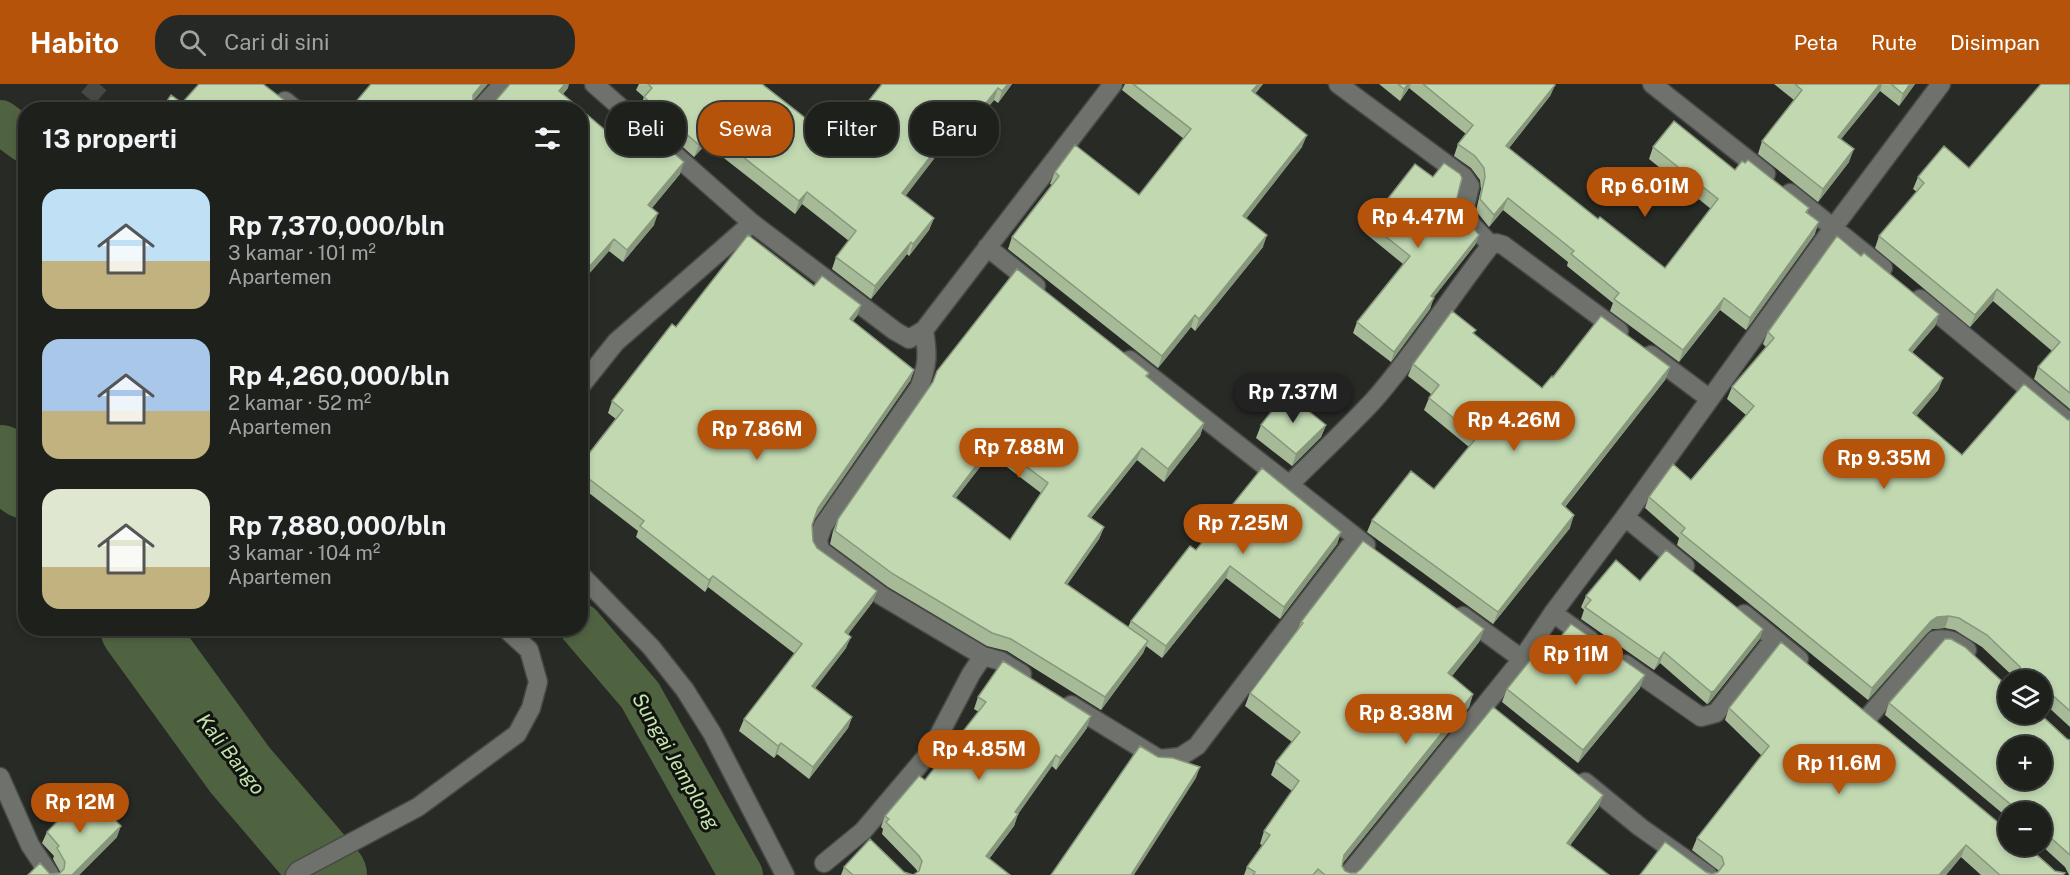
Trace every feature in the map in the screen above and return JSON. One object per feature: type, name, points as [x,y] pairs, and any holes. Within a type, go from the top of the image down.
[{"type":"street","points":[[487,102],[504,84]]},
{"type":"street","points":[[594,84],[752,223],[895,331],[909,339],[924,330],[1113,84]]},
{"type":"street","points":[[1338,84],[1464,177],[1470,186],[1464,211],[1466,219],[1491,245]]},
{"type":"street","points":[[1652,84],[1833,228],[2070,423]]},
{"type":"street","points":[[1348,875],[1492,708],[1552,613],[1625,518],[1833,228],[1941,84]]},
{"type":"street","points":[[588,377],[616,342],[752,223]]},
{"type":"street","points":[[1289,485],[1373,400],[1405,361],[1491,245],[1496,243],[1503,245],[1710,399]]},
{"type":"street","points":[[987,248],[1053,299]]},
{"type":"street","points":[[924,330],[928,355],[926,371],[919,388],[823,526],[818,540],[820,550],[882,596],[983,656],[1001,661],[1038,685]]},
{"type":"street","points":[[1119,351],[1384,559]]},
{"type":"street","points":[[1625,518],[1695,574]]},
{"type":"street","points":[[1057,697],[1159,759],[1180,757],[1190,752],[1197,746],[1356,538]]},
{"type":"street","points":[[588,582],[651,647],[685,690],[712,733],[785,875]]},
{"type":"street","points":[[1731,603],[1809,667]]},
{"type":"street","points":[[1448,606],[1522,659]]},
{"type":"street","points":[[1552,613],[1701,717],[1716,713],[1774,639]]},
{"type":"street","points":[[296,873],[418,807],[517,734],[531,708],[538,682],[529,650],[514,636]]},
{"type":"street","points":[[1869,716],[1935,640],[1945,638],[1954,641],[1978,660]]},
{"type":"street","points":[[824,863],[863,831],[930,752],[971,674],[983,656]]},
{"type":"street","points":[[1852,702],[1886,730]]},
{"type":"street","points":[[1568,769],[1641,827],[1708,875]]},
{"type":"street","points":[[0,777],[30,845],[50,875]]},
{"type":"street","points":[[863,831],[877,846]]},
{"type":"building","points":[[199,84],[263,84],[287,102],[183,102]]},
{"type":"building","points":[[371,84],[482,84],[473,95],[473,102],[356,102]]},
{"type":"building","points":[[510,84],[565,84],[559,91],[572,102],[495,102]]},
{"type":"building","points":[[648,84],[762,84],[785,102],[698,102],[698,144],[686,134],[686,102],[650,102],[644,97],[652,88]]},
{"type":"building","points":[[882,84],[1008,84],[1002,91],[998,88],[987,102],[910,102],[910,156],[931,156],[902,193],[934,218],[875,286],[836,257],[856,231],[807,192],[799,201],[742,156],[793,156],[793,108],[805,118],[805,156],[898,156],[898,102],[868,102]]},
{"type":"building","points":[[1133,84],[1258,84],[1252,91],[1307,135],[1243,216],[1267,235],[1199,319],[1195,315],[1162,356],[1012,237],[1059,176],[1055,172],[1075,145],[1139,195],[1191,129]]},
{"type":"building","points":[[1398,84],[1408,84],[1404,89]]},
{"type":"building","points":[[1423,84],[1554,84],[1506,146],[1598,219],[1600,217],[1665,268],[1718,199],[1653,147],[1674,121],[1735,170],[1742,161],[1745,163],[1748,160],[1809,208],[1806,212],[1819,222],[1750,318],[1724,298],[1683,350],[1614,299],[1619,293],[1571,254],[1574,251],[1508,198],[1494,215],[1480,199],[1485,177],[1484,168],[1475,156],[1458,144],[1473,125]]},
{"type":"building","points":[[1795,84],[1880,84],[1838,137],[1854,149],[1823,189],[1762,141],[1802,90]]},
{"type":"building","points":[[1891,84],[1910,84],[1903,94]]},
{"type":"building","points":[[2041,84],[2070,84],[2070,393],[2038,367],[2060,342],[1997,289],[1975,315],[1879,236],[1924,183],[1918,177],[1944,146],[1969,168]]},
{"type":"building","points":[[171,95],[181,102],[166,102]]},
{"type":"building","points":[[588,116],[606,131],[606,156],[677,156],[684,162],[648,205],[658,213],[627,250],[614,239],[588,268]]},
{"type":"building","points":[[1444,163],[1462,178],[1457,198],[1459,211],[1479,235],[1431,296],[1434,298],[1394,352],[1357,322],[1410,256],[1369,223],[1415,164],[1433,177]]},
{"type":"building","points":[[748,235],[814,286],[822,276],[861,305],[850,319],[914,370],[818,508],[812,525],[813,541],[817,548],[877,591],[845,632],[851,637],[812,686],[852,717],[813,767],[781,743],[778,746],[744,719],[802,644],[713,576],[709,580],[640,526],[644,521],[588,478],[588,455],[623,410],[612,401],[672,324],[676,327]]},
{"type":"building","points":[[1837,236],[1861,256],[1864,253],[1939,314],[1909,350],[1943,378],[1913,413],[1962,455],[2024,384],[2070,420],[2070,711],[2052,695],[2052,670],[2021,670],[1987,635],[1959,618],[1949,616],[1937,617],[1931,621],[1872,688],[1681,533],[1685,528],[1649,497],[1673,464],[1691,480],[1754,406],[1732,387],[1774,338],[1768,332]]},
{"type":"building","points":[[1017,269],[1149,373],[1146,376],[1204,423],[1168,469],[1142,448],[1088,516],[1104,527],[1065,583],[1148,641],[1105,697],[1011,639],[992,633],[893,574],[835,531],[838,519],[933,382],[937,371]],"holes":[[[994,442],[1048,483],[1010,540],[953,496]]]},
{"type":"building","points":[[1452,311],[1476,330],[1473,333],[1542,388],[1601,316],[1670,367],[1562,504],[1574,515],[1498,612],[1372,520],[1411,471],[1434,489],[1477,437],[1429,398],[1439,385],[1413,364]]},
{"type":"building","points":[[1286,393],[1326,425],[1296,454],[1261,425]]},
{"type":"building","points":[[1262,468],[1341,532],[1284,607],[1230,566],[1166,646],[1131,621],[1190,546],[1196,550]]},
{"type":"building","points":[[1363,541],[1484,629],[1448,673],[1473,694],[1344,855],[1342,866],[1345,871],[1356,873],[1361,869],[1493,707],[1603,795],[1567,843],[1609,875],[1325,875],[1318,869],[1313,875],[1253,875],[1255,872],[1247,867],[1270,835],[1264,831],[1299,781],[1276,762],[1300,732],[1250,693]]},
{"type":"building","points":[[1666,550],[1763,629],[1711,692],[1664,652],[1659,659],[1585,607],[1591,600],[1586,596],[1616,560],[1640,581]]},
{"type":"building","points":[[1571,624],[1645,675],[1583,750],[1507,689],[1536,653],[1543,659]]},
{"type":"building","points":[[1945,639],[1951,639],[1965,647],[1998,678],[1998,724],[2051,724],[2070,740],[2070,855],[2052,839],[2052,802],[2008,802],[1889,703]]},
{"type":"building","points":[[1781,642],[1998,822],[1998,856],[2038,856],[2055,871],[2065,873],[2063,875],[2000,875],[1966,845],[1939,875],[1640,875],[1665,842],[1706,872],[1712,874],[1718,872],[1724,864],[1722,857],[1697,838],[1769,746],[1729,708]]},
{"type":"building","points":[[1003,661],[1091,716],[1060,758],[1056,755],[1015,812],[1018,814],[986,856],[1010,875],[913,875],[919,871],[922,861],[886,822],[889,819],[885,816],[919,776],[925,780],[986,702],[978,697]]},
{"type":"building","points":[[1140,746],[1158,757],[1173,758],[1200,767],[1131,875],[1051,875]]},
{"type":"building","points":[[86,792],[121,826],[72,875],[28,875],[40,863],[50,874],[60,873],[64,869],[65,862],[57,848],[59,846],[47,832]]},
{"type":"building","points":[[870,839],[904,872],[913,875],[853,875],[844,867]]},
{"type":"waterway","name":"Sungai Jemplong","points":[[0,122],[18,135]]},
{"type":"waterway","name":"Kali Bango","points":[[0,462],[18,476]]},
{"type":"waterway","name":"Sungai Jemplong","points":[[588,634],[640,695],[741,875]]},
{"type":"waterway","name":"Kali Bango","points":[[143,636],[240,770],[330,875]]},
{"type":"tunnel","points":[[88,98],[100,84]]}]
